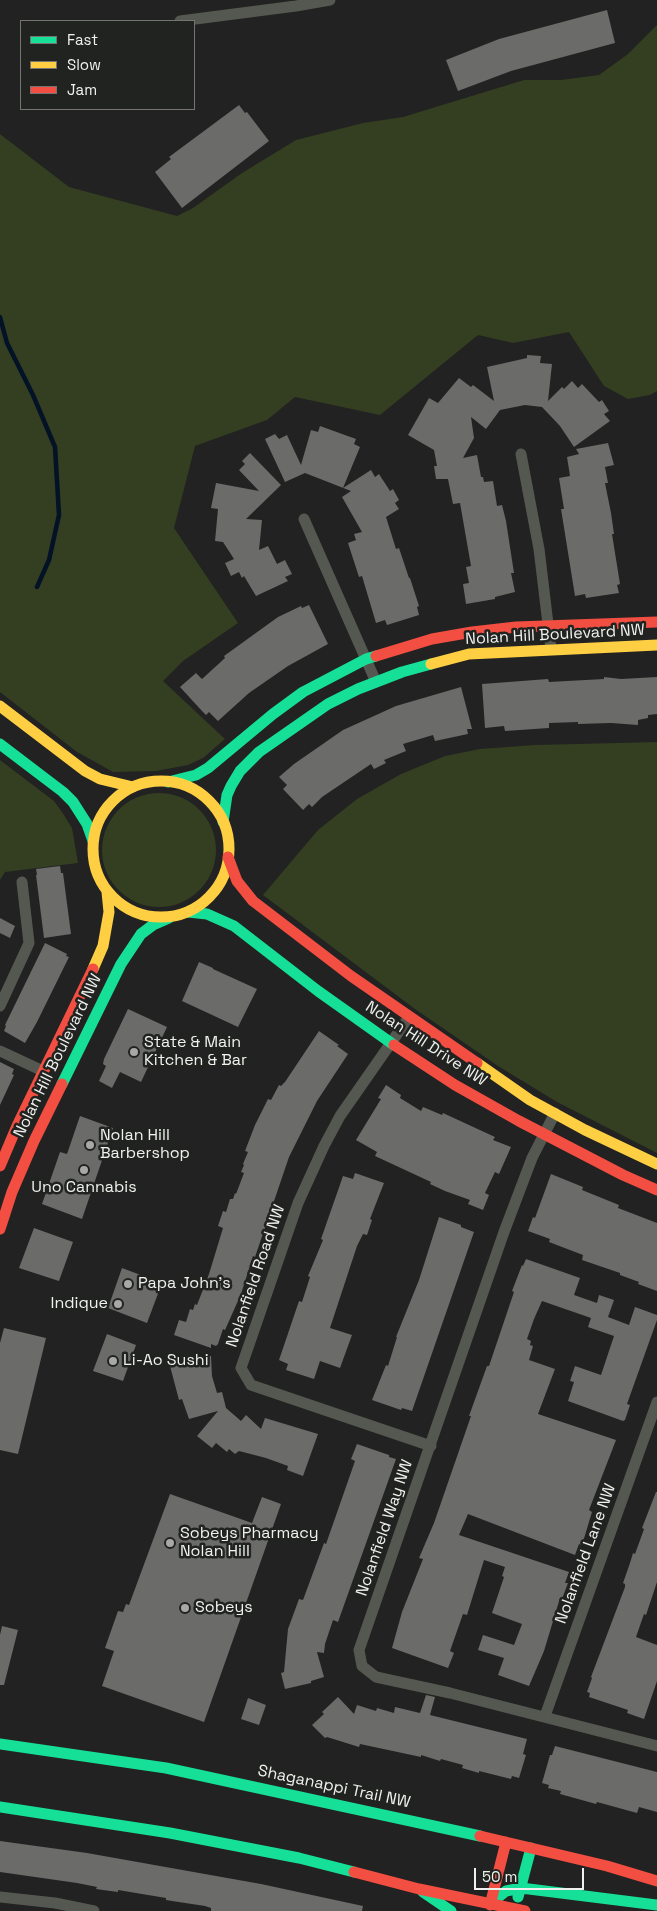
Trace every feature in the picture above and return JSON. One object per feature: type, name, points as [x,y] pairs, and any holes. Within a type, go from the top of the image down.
[{"type":"street","points":[[188,20],[330,0]]},
{"type":"street","points":[[521,454],[539,549],[551,649]]},
{"type":"street","points":[[304,519],[376,682]]},
{"type":"street","name":"Nolan Hill Boulevard NW","points":[[168,782],[196,775],[208,768],[273,714],[303,692],[366,659],[432,639],[516,627],[657,622]]},
{"type":"street","name":"Nolan Hill Boulevard NW","points":[[223,822],[227,795],[240,772],[259,752],[328,704],[358,689],[426,665],[469,654],[551,649],[657,646]]},
{"type":"street","points":[[0,706],[85,771],[100,779],[133,787]]},
{"type":"street","points":[[0,744],[63,792],[73,802],[82,813],[93,842]]},
{"type":"street","points":[[150,782],[168,782],[186,786],[201,794],[214,807],[223,822],[228,839],[228,857],[224,874],[216,890],[203,903],[188,912],[171,917],[153,917],[136,913],[120,904],[107,892],[98,877],[93,860],[93,842],[97,825],[106,809],[118,796],[133,787],[150,782]]},
{"type":"street","name":"Nolan Hill Drive NW","points":[[228,857],[237,881],[253,901],[351,976],[530,1100],[657,1164]]},
{"type":"street","points":[[0,1006],[29,943],[22,882]]},
{"type":"street","name":"Nolan Hill Boulevard NW","points":[[0,1166],[16,1126],[103,946],[108,912],[107,892]]},
{"type":"street","name":"Nolan Hill Drive NW","points":[[188,912],[208,914],[234,926],[318,991],[390,1043],[455,1085],[544,1134],[623,1175],[657,1190]]},
{"type":"street","name":"Nolan Hill Boulevard NW","points":[[0,1229],[12,1192],[34,1142],[121,964],[141,934],[153,925],[171,917]]},
{"type":"street","name":"Nolanfield Road NW","points":[[409,1017],[340,1116],[320,1154],[298,1203],[241,1368],[252,1385],[430,1446]]},
{"type":"street","points":[[0,1051],[43,1071]]},
{"type":"street","name":"Nolanfield Way NW","points":[[555,1113],[532,1158],[504,1232],[359,1650],[362,1666],[376,1677],[546,1716],[657,1746]]},
{"type":"street","name":"Nolanfield Lane NW","points":[[546,1716],[657,1402]]},
{"type":"street","name":"Shaganappi Trail NW","points":[[0,1744],[166,1768],[506,1842],[607,1866],[657,1881]]},
{"type":"street","points":[[0,1807],[170,1834],[299,1858],[489,1907],[518,1910],[521,1888],[531,1848]]},
{"type":"street","points":[[489,1907],[506,1842]]},
{"type":"street","points":[[489,1907],[506,1891],[521,1888],[657,1905]]},
{"type":"street","points":[[419,1889],[451,1911]]},
{"type":"street","points":[[0,1897],[54,1907],[94,1911]]},
{"type":"green space","points":[[657,25],[657,391],[650,395],[628,399],[604,386],[569,332],[513,343],[478,335],[380,415],[295,397],[267,420],[195,446],[174,528],[238,623],[183,661],[163,681],[225,739],[203,758],[188,765],[156,771],[113,772],[77,752],[0,692],[0,134],[69,187],[177,216],[193,208],[242,173],[296,140],[363,123],[403,117],[524,80],[561,80],[599,75],[628,54]]},
{"type":"green space","points":[[657,742],[657,1153],[557,1102],[498,1066],[415,1009],[263,895],[318,830],[357,799],[401,774],[445,756],[480,749],[535,745]]},
{"type":"green space","points":[[0,760],[54,801],[72,828],[78,863],[5,872],[0,880]]},
{"type":"green space","points":[[159,793],[181,797],[191,802],[207,818],[212,828],[216,850],[212,872],[207,882],[191,898],[181,903],[159,907],[137,903],[127,898],[111,882],[106,872],[102,850],[106,828],[111,818],[127,802],[137,797]]},
{"type":"building","points":[[607,10],[615,43],[511,71],[458,91],[446,60],[499,39]]},
{"type":"building","points":[[239,105],[245,113],[247,112],[269,141],[182,208],[155,172],[171,159],[169,157]]},
{"type":"building","points":[[527,355],[541,356],[540,363],[552,364],[548,401],[562,387],[564,389],[572,381],[578,388],[582,384],[599,402],[602,400],[609,411],[604,414],[610,421],[574,447],[560,426],[542,407],[525,405],[500,410],[486,429],[471,417],[474,438],[463,458],[477,455],[481,477],[483,477],[484,482],[493,481],[497,506],[502,505],[506,521],[514,573],[511,573],[515,592],[495,597],[495,599],[466,604],[463,584],[469,583],[466,567],[471,566],[460,503],[453,504],[448,479],[436,479],[434,466],[437,466],[434,450],[408,435],[429,398],[438,403],[459,378],[471,387],[473,385],[494,401],[487,367],[527,358]]},
{"type":"building","points":[[320,426],[356,439],[354,444],[360,447],[343,488],[305,473],[285,482],[265,439],[275,434],[279,439],[287,435],[301,465],[311,430],[318,432]]},
{"type":"building","points":[[608,443],[614,465],[605,467],[608,483],[605,483],[614,534],[612,534],[620,584],[617,585],[619,593],[586,598],[585,594],[575,596],[561,509],[564,509],[559,478],[570,476],[567,457],[579,454],[576,449]]},
{"type":"building","points":[[250,453],[281,485],[246,519],[262,520],[259,550],[268,546],[277,564],[285,560],[292,574],[285,577],[288,581],[256,596],[244,576],[242,578],[239,572],[231,576],[225,563],[234,559],[223,542],[215,541],[218,509],[211,508],[216,483],[259,491],[239,470],[245,464],[242,461]]},
{"type":"building","points":[[371,470],[375,477],[379,474],[390,491],[393,489],[399,500],[395,503],[399,509],[386,517],[396,549],[399,548],[410,578],[419,606],[417,607],[419,615],[387,625],[385,620],[376,623],[362,576],[359,577],[348,543],[356,540],[354,534],[362,532],[342,497],[351,491],[343,488]]},
{"type":"building","points":[[309,605],[328,644],[288,666],[249,693],[218,721],[209,712],[206,715],[180,687],[196,673],[202,679],[225,658],[224,656],[278,617],[301,606],[302,608]]},
{"type":"building","points":[[604,677],[621,679],[657,677],[657,714],[648,715],[648,718],[638,720],[638,725],[611,723],[578,724],[578,722],[549,723],[549,728],[505,731],[504,726],[485,728],[482,684],[548,679],[549,682],[604,679]]},
{"type":"building","points":[[461,687],[472,729],[467,729],[468,734],[435,741],[433,735],[403,744],[406,751],[384,760],[386,763],[374,769],[371,764],[322,797],[312,807],[309,804],[303,810],[283,789],[287,785],[279,777],[294,764],[343,730],[396,706]]},
{"type":"building","points":[[60,866],[61,873],[63,873],[71,934],[44,938],[36,869]]},
{"type":"building","points":[[0,918],[15,926],[10,938],[0,933]]},
{"type":"building","points":[[45,943],[67,954],[66,956],[69,957],[25,1043],[4,1031],[5,1025]]},
{"type":"building","points":[[199,962],[257,989],[238,1027],[182,1001]]},
{"type":"building","points":[[128,1009],[167,1027],[141,1082],[120,1072],[112,1088],[99,1081],[106,1066],[103,1064],[104,1059]]},
{"type":"building","points":[[319,1031],[348,1054],[317,1101],[289,1157],[255,1257],[253,1256],[241,1294],[225,1330],[223,1329],[218,1344],[216,1346],[211,1344],[211,1348],[174,1335],[179,1320],[186,1322],[190,1309],[193,1310],[195,1304],[197,1305],[209,1274],[223,1228],[218,1226],[223,1211],[226,1212],[230,1199],[233,1199],[236,1194],[244,1173],[241,1172],[248,1152],[245,1151],[255,1125],[268,1099],[271,1100],[279,1085],[281,1086],[285,1082]]},
{"type":"building","points":[[0,1062],[14,1069],[12,1074],[14,1075],[0,1105]]},
{"type":"building","points":[[386,1085],[401,1095],[400,1098],[421,1111],[423,1107],[442,1115],[443,1113],[495,1137],[493,1140],[511,1147],[499,1174],[495,1172],[485,1193],[489,1195],[483,1210],[468,1204],[470,1200],[445,1191],[430,1184],[431,1182],[375,1156],[377,1152],[356,1140],[381,1099],[378,1098]]},
{"type":"building","points":[[80,1116],[113,1128],[82,1219],[42,1204],[60,1152],[67,1154]]},
{"type":"building","points":[[355,1173],[384,1183],[370,1219],[372,1220],[367,1235],[363,1234],[357,1246],[330,1328],[352,1335],[340,1368],[320,1361],[314,1379],[286,1370],[288,1364],[279,1360],[299,1301],[302,1302],[310,1277],[308,1276],[323,1240],[321,1239],[343,1176],[353,1179]]},
{"type":"building","points":[[551,1174],[583,1187],[582,1190],[619,1205],[618,1208],[657,1223],[657,1291],[638,1284],[639,1282],[620,1275],[620,1273],[582,1260],[583,1255],[549,1242],[550,1239],[528,1231],[533,1217],[535,1218]]},
{"type":"building","points":[[439,1217],[474,1232],[412,1411],[402,1408],[401,1410],[372,1400],[386,1365],[388,1366],[396,1337],[419,1280]]},
{"type":"building","points":[[34,1228],[73,1242],[59,1281],[19,1268]]},
{"type":"building","points":[[526,1259],[580,1278],[574,1295],[597,1303],[599,1295],[614,1300],[608,1317],[629,1325],[635,1307],[657,1315],[657,1320],[627,1404],[630,1405],[623,1421],[568,1401],[574,1382],[570,1381],[575,1366],[601,1375],[614,1336],[588,1327],[591,1318],[542,1301],[527,1339],[531,1341],[530,1345],[533,1346],[529,1360],[555,1369],[538,1414],[616,1440],[589,1510],[592,1512],[582,1545],[579,1544],[575,1555],[468,1514],[459,1535],[569,1572],[565,1583],[568,1583],[562,1599],[560,1598],[544,1651],[529,1686],[498,1675],[504,1658],[478,1650],[483,1635],[514,1645],[522,1624],[492,1613],[504,1577],[502,1576],[505,1567],[484,1560],[467,1615],[463,1614],[450,1651],[454,1653],[448,1668],[392,1648],[402,1612],[423,1559],[419,1558],[434,1523],[471,1416],[469,1416],[487,1366],[489,1366],[514,1292],[512,1291]]},
{"type":"building","points":[[122,1268],[162,1283],[147,1323],[108,1308]]},
{"type":"building","points":[[4,1328],[46,1338],[18,1454],[0,1450],[0,1343]]},
{"type":"building","points":[[107,1334],[136,1345],[123,1381],[93,1371]]},
{"type":"building","points":[[211,1356],[212,1376],[217,1393],[222,1392],[226,1408],[241,1421],[246,1415],[261,1429],[265,1418],[318,1434],[303,1476],[287,1470],[288,1466],[266,1458],[239,1451],[235,1454],[229,1449],[227,1452],[216,1443],[212,1448],[197,1436],[218,1411],[189,1419],[182,1399],[179,1400],[170,1366],[170,1357]]},
{"type":"building","points":[[357,1444],[396,1459],[338,1622],[333,1620],[324,1653],[317,1652],[324,1677],[311,1681],[311,1683],[285,1689],[281,1673],[284,1672],[288,1629],[299,1599],[303,1600],[324,1543],[326,1544],[355,1461],[351,1459]]},
{"type":"building","points":[[656,1492],[657,1582],[636,1637],[657,1645],[657,1681],[644,1719],[627,1713],[628,1710],[589,1697],[590,1693],[587,1692],[625,1587],[623,1583],[633,1553],[635,1554],[644,1529],[642,1528]]},
{"type":"building","name":"Sobeys","points":[[170,1494],[252,1523],[262,1497],[281,1504],[204,1722],[102,1686],[114,1651],[105,1648],[118,1611],[123,1612],[126,1604],[129,1605]]},
{"type":"building","points":[[2,1626],[18,1630],[4,1685],[0,1685],[0,1635]]},
{"type":"building","points":[[426,1695],[435,1697],[430,1715],[527,1739],[523,1754],[526,1755],[519,1778],[512,1776],[511,1779],[479,1771],[479,1773],[462,1768],[463,1765],[421,1755],[421,1757],[360,1744],[359,1747],[325,1738],[312,1725],[324,1714],[322,1712],[338,1697],[354,1714],[357,1705],[376,1711],[377,1708],[394,1713],[395,1707],[420,1713]]},
{"type":"building","points":[[248,1698],[266,1705],[259,1725],[241,1719]]},
{"type":"building","points":[[555,1746],[657,1772],[657,1812],[639,1807],[637,1813],[597,1802],[596,1804],[560,1794],[561,1791],[548,1788],[549,1785],[542,1783],[550,1755],[552,1755]]},
{"type":"building","points":[[0,1841],[87,1853],[261,1884],[363,1906],[362,1911],[211,1911],[211,1908],[205,1906],[166,1900],[166,1898],[118,1890],[118,1892],[96,1889],[97,1887],[77,1883],[0,1872]]},
{"type":"waterway","points":[[0,317],[7,343],[33,395],[55,447],[59,515],[49,560],[37,587]]},
{"type":"traffic: fast","points":[[168,782],[196,775],[208,768],[273,714],[303,692],[366,659],[376,656]]},
{"type":"traffic: fast","points":[[223,822],[227,795],[231,786],[240,771],[259,752],[328,704],[358,689],[402,672],[431,664]]},
{"type":"traffic: fast","points":[[0,744],[63,792],[73,802],[87,824],[93,841]]},
{"type":"traffic: fast","points":[[188,912],[207,914],[234,926],[318,991],[394,1045]]},
{"type":"traffic: fast","points":[[62,1084],[121,964],[141,934],[153,925],[169,918]]},
{"type":"traffic: fast","points":[[0,1744],[166,1768],[480,1836]]},
{"type":"traffic: fast","points":[[0,1807],[170,1833],[299,1858],[354,1872]]},
{"type":"traffic: fast","points":[[518,1897],[531,1848]]},
{"type":"traffic: fast","points":[[491,1903],[506,1891],[521,1888],[657,1905]]},
{"type":"traffic: fast","points":[[423,1892],[451,1911]]},
{"type":"traffic: slow","points":[[431,664],[469,654],[657,645]]},
{"type":"traffic: slow","points":[[0,706],[85,771],[100,779],[133,787]]},
{"type":"traffic: slow","points":[[161,781],[187,786],[209,801],[224,823],[229,849],[224,875],[209,897],[187,912],[161,917],[135,912],[113,897],[98,875],[93,849],[98,823],[113,801],[135,786],[161,781]]},
{"type":"traffic: slow","points":[[93,969],[103,946],[109,912],[107,892]]},
{"type":"traffic: slow","points":[[477,1063],[530,1100],[585,1130],[657,1164]]},
{"type":"traffic: jam","points":[[376,656],[432,639],[472,632],[516,627],[657,622]]},
{"type":"traffic: jam","points":[[228,857],[237,881],[253,901],[351,976],[477,1063]]},
{"type":"traffic: jam","points":[[0,1166],[17,1126],[93,969]]},
{"type":"traffic: jam","points":[[394,1045],[455,1085],[519,1121],[623,1175],[657,1190]]},
{"type":"traffic: jam","points":[[0,1229],[12,1192],[62,1084]]},
{"type":"traffic: jam","points":[[480,1836],[607,1866],[657,1881]]},
{"type":"traffic: jam","points":[[490,1905],[506,1842]]},
{"type":"traffic: jam","points":[[354,1872],[419,1889],[525,1911]]},
{"type":"place","name":"State & Main Kitchen & Bar","points":[[134,1052]]},
{"type":"place","name":"Nolan Hill Barbershop","points":[[90,1145]]},
{"type":"place","name":"Uno Cannabis","points":[[84,1170]]},
{"type":"place","name":"Papa John's","points":[[128,1284]]},
{"type":"place","name":"Indique","points":[[118,1304]]},
{"type":"place","name":"Li-Ao Sushi","points":[[113,1361]]},
{"type":"place","name":"Sobeys Pharmacy Nolan Hill","points":[[170,1543]]},
{"type":"place","name":"Sobeys","points":[[185,1608]]}]
